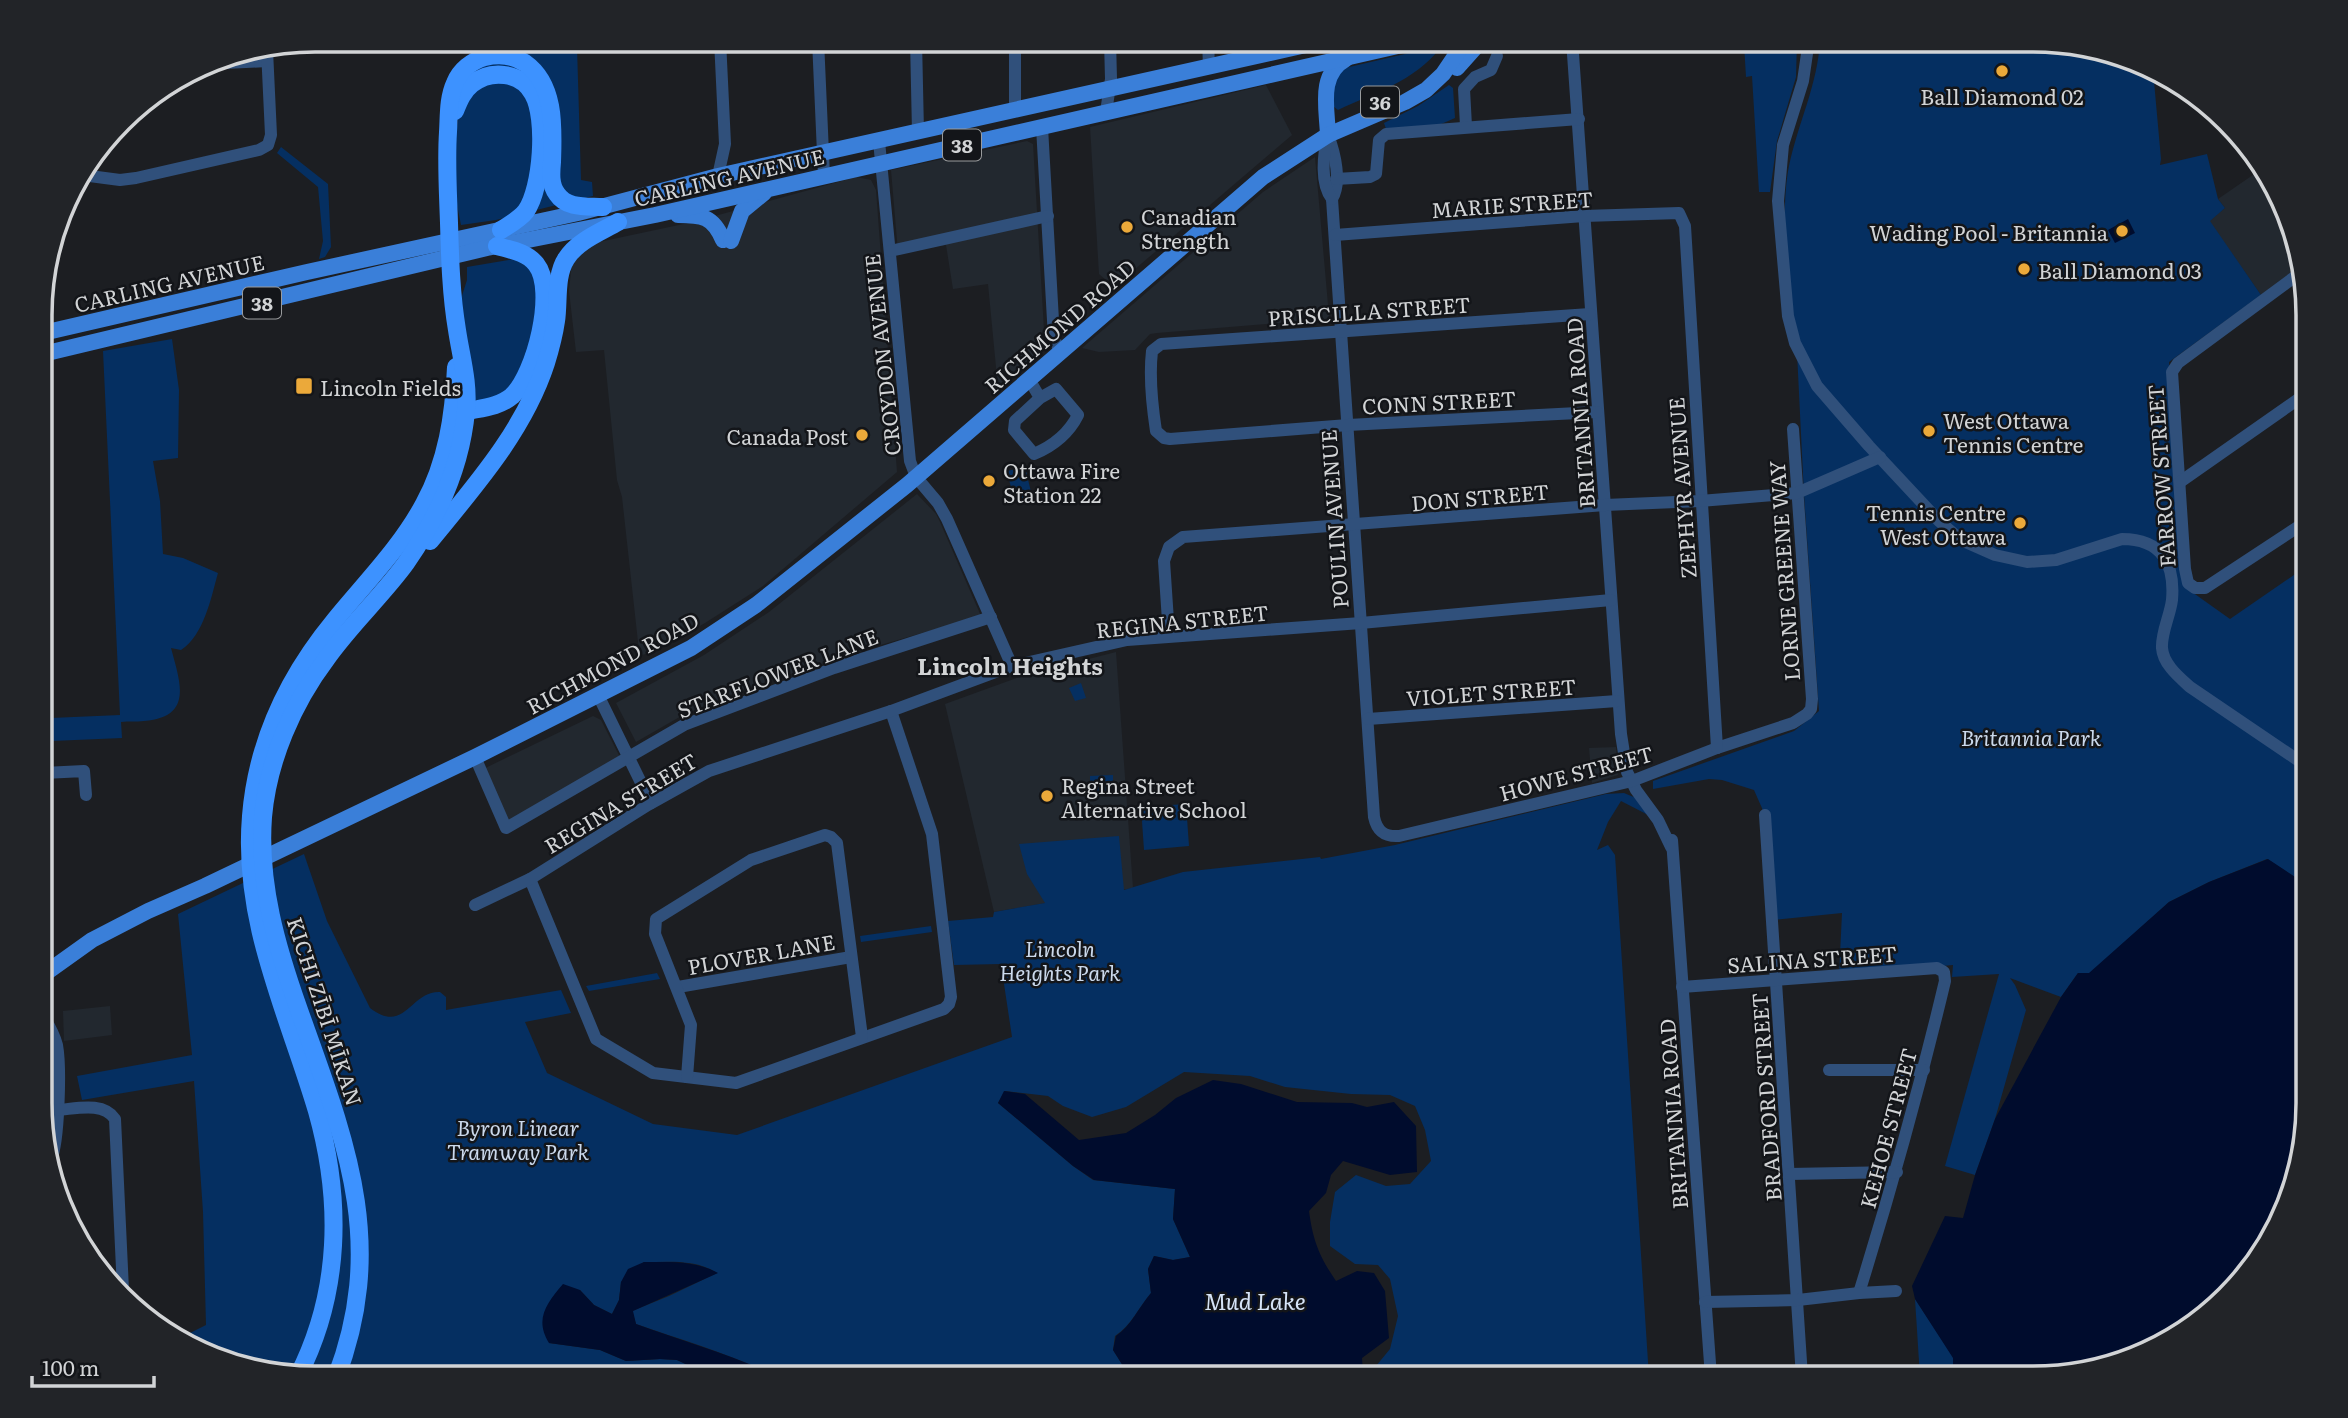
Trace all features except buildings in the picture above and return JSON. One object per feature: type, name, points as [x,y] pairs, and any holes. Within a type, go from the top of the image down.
[{"type":"highway","name":"KICHI ZĪBĪ MĪKAN","points":[[303,1365],[316,1335],[328,1291],[334,1244],[334,1205],[328,1157],[318,1118],[274,988],[260,933],[250,864],[253,794],[265,745],[285,693],[303,661],[414,522],[438,474],[459,413],[466,376],[457,332],[450,267],[447,164],[449,104],[454,84],[468,66],[482,58],[497,55],[521,61],[537,76],[548,97],[553,130],[551,177],[557,195],[572,205],[603,207]]},
{"type":"highway","points":[[449,128],[466,90],[486,76],[500,74],[517,78],[533,93],[540,120],[536,190],[524,215],[493,239],[527,256],[540,270],[544,285],[541,327],[531,362],[516,391],[498,404],[459,413]]},
{"type":"highway","points":[[404,565],[430,541],[483,475],[533,395],[546,364],[554,332],[565,259],[581,243],[618,222]]},
{"type":"highway","name":"KICHI ZĪBĪ MĪKAN","points":[[340,1366],[350,1337],[358,1296],[361,1250],[357,1202],[337,1119],[273,927],[262,863],[263,818],[275,758],[305,692],[332,650],[404,565],[435,516],[459,456],[459,413]]},
{"type":"main road","name":"CARLING AVENUE","points":[[52,352],[397,269],[603,207],[718,176],[1271,52]]},
{"type":"main road","name":"CARLING AVENUE","points":[[52,331],[398,252],[655,215],[1373,52]]},
{"type":"main road","name":"RICHMOND ROAD","points":[[52,969],[92,940],[131,919],[219,880],[475,757],[690,649],[748,610],[916,477],[1263,177],[1328,130],[1414,85],[1441,61],[1447,52]]},
{"type":"main road","name":"RICHMOND ROAD","points":[[1328,130],[1405,102],[1438,80],[1459,52]]},
{"type":"main road","points":[[1438,80],[1462,63],[1472,52]]},
{"type":"main road","points":[[1326,89],[1333,67],[1347,58]]},
{"type":"main road","points":[[1295,69],[1315,74],[1326,89]]},
{"type":"main road","name":"POULIN AVENUE","points":[[1326,89],[1328,130]]},
{"type":"main road","points":[[655,215],[691,215],[705,218],[717,227],[727,240],[745,208],[772,188]]},
{"type":"street","points":[[718,176],[724,137],[720,52]]},
{"type":"street","points":[[818,52],[824,176]]},
{"type":"street","points":[[916,52],[918,132]]},
{"type":"street","points":[[1015,52],[1015,110]]},
{"type":"street","points":[[1107,112],[1110,52]]},
{"type":"street","points":[[1208,52],[1209,67]]},
{"type":"street","name":"BRITANNIA ROAD","points":[[1573,52],[1617,701],[1627,772],[1636,790],[1658,820],[1671,847],[1710,1366]]},
{"type":"street","points":[[1807,52],[1803,81],[1783,145],[1778,187],[1786,309],[1795,343],[1817,386],[1939,521],[1961,540],[1995,555],[2027,562],[2056,560],[2122,539],[2132,539],[2166,557],[2171,572],[2172,601],[2162,649],[2165,659],[2190,687],[2296,759]]},
{"type":"street","points":[[1466,126],[1464,89],[1475,77],[1491,70],[1497,56]]},
{"type":"street","points":[[93,176],[120,180],[136,178],[259,150],[268,145],[271,135],[267,57]]},
{"type":"street","points":[[1336,179],[1370,177],[1376,174],[1380,140],[1382,136],[1391,133],[1579,119]]},
{"type":"street","points":[[1042,127],[1055,338],[1060,352]]},
{"type":"street","name":"POULIN AVENUE","points":[[1328,130],[1336,179],[1336,192],[1332,199]]},
{"type":"street","name":"POULIN AVENUE","points":[[1328,130],[1324,152],[1327,192],[1332,199],[1335,235],[1374,817],[1377,828],[1383,834]]},
{"type":"street","name":"CROYDON AVENUE","points":[[879,141],[913,471],[947,519],[1012,666]]},
{"type":"street","name":"MARIE STREET","points":[[1335,235],[1584,216],[1679,214],[1685,226]]},
{"type":"street","points":[[890,251],[1048,216]]},
{"type":"street","name":"ZEPHYR AVENUE","points":[[1685,226],[1717,748]]},
{"type":"street","name":"FARROW STREET","points":[[2293,279],[2178,363],[2172,372],[2188,583],[2194,588],[2206,588],[2296,528]]},
{"type":"street","name":"PRISCILLA STREET","points":[[1152,351],[1161,344],[1590,314]]},
{"type":"street","name":"CONN STREET","points":[[1152,351],[1150,363],[1153,411],[1156,431],[1164,438],[1597,412]]},
{"type":"street","points":[[1028,379],[1040,398]]},
{"type":"street","points":[[1056,389],[1078,415],[1072,427],[1048,448],[1034,454],[1014,430],[1015,421],[1040,398],[1056,389]]},
{"type":"street","points":[[2180,482],[2296,401]]},
{"type":"street","name":"LORNE GREENE WAY","points":[[1793,429],[1811,709]]},
{"type":"street","name":"DON STREET","points":[[1169,636],[1164,561],[1169,548],[1183,537],[1797,493],[1880,457]]},
{"type":"street","name":"REGINA STREET","points":[[475,905],[530,879],[651,803],[709,771],[891,711],[1012,666],[1127,640],[1361,623],[1611,600]]},
{"type":"street","name":"STARFLOWER LANE","points":[[475,757],[506,828],[684,725],[834,668],[991,617]]},
{"type":"street","points":[[598,695],[651,803]]},
{"type":"street","name":"VIOLET STREET","points":[[1368,719],[1617,701]]},
{"type":"street","name":"HOWE STREET","points":[[1383,834],[1399,836],[1632,781],[1717,748],[1793,723],[1811,709]]},
{"type":"street","points":[[530,879],[596,1039],[646,1071],[736,1083],[944,1009],[951,997],[932,834],[891,711]]},
{"type":"street","points":[[52,773],[85,771],[86,795]]},
{"type":"street","name":"BRADFORD STREET","points":[[1765,815],[1801,1366]]},
{"type":"street","points":[[687,1077],[691,1024],[655,934],[656,919],[751,860],[825,835],[837,843],[862,1037]]},
{"type":"street","name":"PLOVER LANE","points":[[678,987],[851,957]]},
{"type":"street","name":"SALINA STREET","points":[[1682,986],[1937,968],[1944,972]]},
{"type":"street","name":"KEHOE STREET","points":[[1859,1293],[1897,1172],[1945,981],[1944,972]]},
{"type":"street","points":[[52,1032],[57,1049],[56,1143]]},
{"type":"street","points":[[1829,1070],[1924,1070]]},
{"type":"street","points":[[57,1110],[100,1108],[115,1119],[124,1283]]},
{"type":"street","points":[[1789,1174],[1897,1172]]},
{"type":"street","points":[[1705,1302],[1798,1300],[1896,1291]]},
{"type":"shaded area","points":[[1266,85],[1292,135],[1114,287],[1099,274],[1090,127]]},
{"type":"shaded area","points":[[1027,141],[1033,144],[1045,347],[998,388],[988,284],[953,289],[946,245],[898,252],[891,170]]},
{"type":"shaded area","points":[[1315,157],[1329,316],[1327,319],[1150,334],[1135,350],[1099,352],[1082,348],[1263,192]]},
{"type":"shaded area","points":[[2254,174],[2276,215],[2287,247],[2292,273],[2261,295],[2209,221],[2225,208],[2218,199]]},
{"type":"shaded area","points":[[856,177],[871,180],[876,190],[897,472],[763,586],[705,623],[651,653],[641,655],[622,497],[617,480],[604,350],[576,352],[569,291],[572,261],[581,251],[599,242],[693,222]]},
{"type":"shaded area","points":[[917,494],[936,514],[981,616],[870,648],[739,691],[683,715],[636,742],[616,703],[704,655],[769,612]]},
{"type":"shaded area","name":"Regina Street Alternative School","points":[[1116,652],[1133,888],[994,912],[945,704],[1022,676]]},
{"type":"shaded area","points":[[593,716],[601,720],[624,765],[506,834],[477,772]]},
{"type":"shaded area","points":[[1616,747],[1618,775],[1592,783],[1589,748]]},
{"type":"shaded area","points":[[110,1006],[112,1035],[64,1041],[63,1011]]},
{"type":"green space","points":[[523,52],[577,52],[581,180],[592,182],[593,196],[496,220],[461,225],[456,200],[453,151],[458,121],[459,87],[463,79],[484,63],[518,65]]},
{"type":"green space","points":[[1413,52],[1436,52],[1406,78],[1338,110],[1333,106],[1332,80],[1345,68]]},
{"type":"green space","points":[[1744,52],[1797,52],[1796,77],[1777,141],[1770,192],[1759,192],[1752,76],[1746,77]]},
{"type":"green space","name":"Britannia Park","points":[[1818,52],[2050,53],[2101,61],[2154,83],[2160,165],[2207,154],[2218,199],[2225,208],[2210,221],[2261,295],[2169,362],[2185,587],[2230,619],[2296,574],[2296,878],[2267,859],[2209,882],[2169,902],[2089,974],[2078,973],[2061,997],[2010,978],[2026,1010],[1995,1119],[1975,1175],[1945,1166],[1999,974],[1952,977],[1953,965],[1839,976],[1842,913],[1773,920],[1765,815],[1754,790],[1722,780],[1709,779],[1653,789],[1653,781],[1794,731],[1819,711],[1796,332],[1787,271],[1785,226],[1789,166],[1812,88]]},
{"type":"green space","points":[[1449,85],[1453,88],[1455,118],[1439,125],[1387,132],[1384,123],[1418,106]]},
{"type":"green space","points":[[281,147],[328,184],[331,247],[325,257],[319,259],[323,241],[318,187],[277,153]]},
{"type":"green space","points":[[514,259],[531,269],[538,283],[531,351],[513,386],[500,396],[472,401],[460,302],[467,280],[467,267]]},
{"type":"green space","points":[[172,339],[179,390],[178,458],[153,461],[160,501],[163,554],[183,558],[218,573],[196,635],[181,650],[171,648],[178,673],[180,696],[171,713],[144,721],[121,722],[122,738],[52,741],[52,718],[120,715],[103,351]]},
{"type":"green space","points":[[1025,467],[1032,496],[1014,500],[1007,471]]},
{"type":"green space","points":[[1081,683],[1086,698],[1075,701],[1069,688]]},
{"type":"green space","points":[[1113,775],[1113,794],[1090,794],[1090,776]]},
{"type":"green space","points":[[1624,793],[1636,798],[1654,818],[1621,801],[1608,822],[1597,850],[1608,845],[1615,855],[1648,1366],[1376,1366],[1390,1349],[1398,1316],[1390,1279],[1378,1265],[1355,1264],[1330,1246],[1330,1222],[1335,1192],[1356,1175],[1386,1186],[1410,1184],[1431,1161],[1425,1130],[1415,1106],[1390,1095],[1285,1087],[1250,1076],[1184,1072],[1126,1107],[1092,1117],[1063,1106],[1048,1096],[1005,1091],[998,1103],[1093,1180],[1175,1189],[1173,1219],[1190,1257],[1173,1260],[1154,1256],[1148,1269],[1151,1293],[1130,1322],[1115,1336],[1113,1350],[1123,1366],[754,1366],[636,1324],[632,1311],[717,1273],[700,1265],[673,1262],[644,1262],[621,1282],[619,1300],[612,1314],[594,1305],[580,1290],[549,1343],[600,1350],[626,1361],[677,1360],[690,1366],[315,1366],[247,1357],[215,1346],[190,1333],[206,1325],[203,1212],[194,1081],[82,1100],[77,1076],[192,1055],[178,914],[304,854],[327,921],[370,1008],[391,1017],[400,1015],[421,998],[440,992],[446,997],[446,1010],[561,990],[571,1013],[525,1022],[547,1073],[653,1124],[737,1135],[1012,1037],[1001,964],[954,965],[948,921],[993,917],[994,912],[1045,903],[1027,874],[1019,844],[1119,836],[1124,890],[1183,872],[1321,859],[1395,845],[1606,794]]},
{"type":"green space","points":[[1186,804],[1189,846],[1144,850],[1141,807]]},
{"type":"green space","points":[[931,926],[932,932],[861,942],[860,936]]},
{"type":"green space","points":[[657,973],[660,979],[589,991],[586,986]]},
{"type":"green space","points":[[1915,1299],[1954,1358],[1954,1366],[1919,1366]]},
{"type":"water","name":"Wading Pool - Britannia","points":[[2128,219],[2135,233],[2115,243],[2108,230]]},
{"type":"water","points":[[2268,859],[2296,878],[2295,1120],[2287,1171],[2268,1219],[2251,1249],[2219,1289],[2179,1321],[2133,1346],[2101,1357],[2050,1365],[1953,1366],[1953,1358],[1915,1299],[1912,1286],[1945,1216],[1963,1218],[1995,1119],[2061,997],[2078,973],[2089,973],[2169,902],[2209,882]]},
{"type":"water","name":"Mud Lake","points":[[1213,1080],[1241,1084],[1297,1102],[1352,1103],[1367,1107],[1394,1102],[1416,1126],[1417,1172],[1390,1175],[1343,1161],[1331,1175],[1326,1193],[1309,1211],[1318,1248],[1336,1281],[1357,1271],[1374,1273],[1385,1291],[1389,1338],[1362,1358],[1363,1366],[1123,1366],[1113,1350],[1116,1336],[1131,1322],[1151,1293],[1148,1269],[1154,1256],[1173,1260],[1190,1257],[1173,1219],[1175,1189],[1094,1180],[1073,1166],[998,1103],[1004,1091],[1025,1094],[1079,1140],[1126,1133],[1176,1098]]},
{"type":"water","points":[[644,1262],[673,1262],[691,1264],[718,1273],[633,1311],[636,1324],[754,1366],[690,1366],[677,1360],[660,1359],[626,1361],[600,1350],[549,1343],[543,1326],[544,1312],[563,1284],[580,1290],[594,1305],[612,1314],[619,1300],[621,1282],[628,1269]]},
{"type":"place","name":"Ball Diamond 02","points":[[2002,71]]},
{"type":"place","name":"Canadian Strength","points":[[1127,227]]},
{"type":"place","name":"Wading Pool - Britannia","points":[[2122,231]]},
{"type":"place","name":"Ball Diamond 03","points":[[2024,269]]},
{"type":"place","name":"Lincoln Fields","points":[[304,386]]},
{"type":"place","name":"West Ottawa Tennis Centre","points":[[1929,431]]},
{"type":"place","name":"Canada Post","points":[[862,435]]},
{"type":"place","name":"Ottawa Fire Station 22","points":[[989,481]]},
{"type":"place","name":"Tennis Centre West Ottawa","points":[[2020,523]]},
{"type":"place","name":"Regina Street Alternative School","points":[[1047,796]]},
{"type":"district","name":"Lincoln Heights","points":[[1010,665]]},
{"type":"park label","name":"Lincoln Heights Park","points":[[1060,959]]},
{"type":"park label","name":"Byron Linear Tramway Park","points":[[518,1138]]}]
